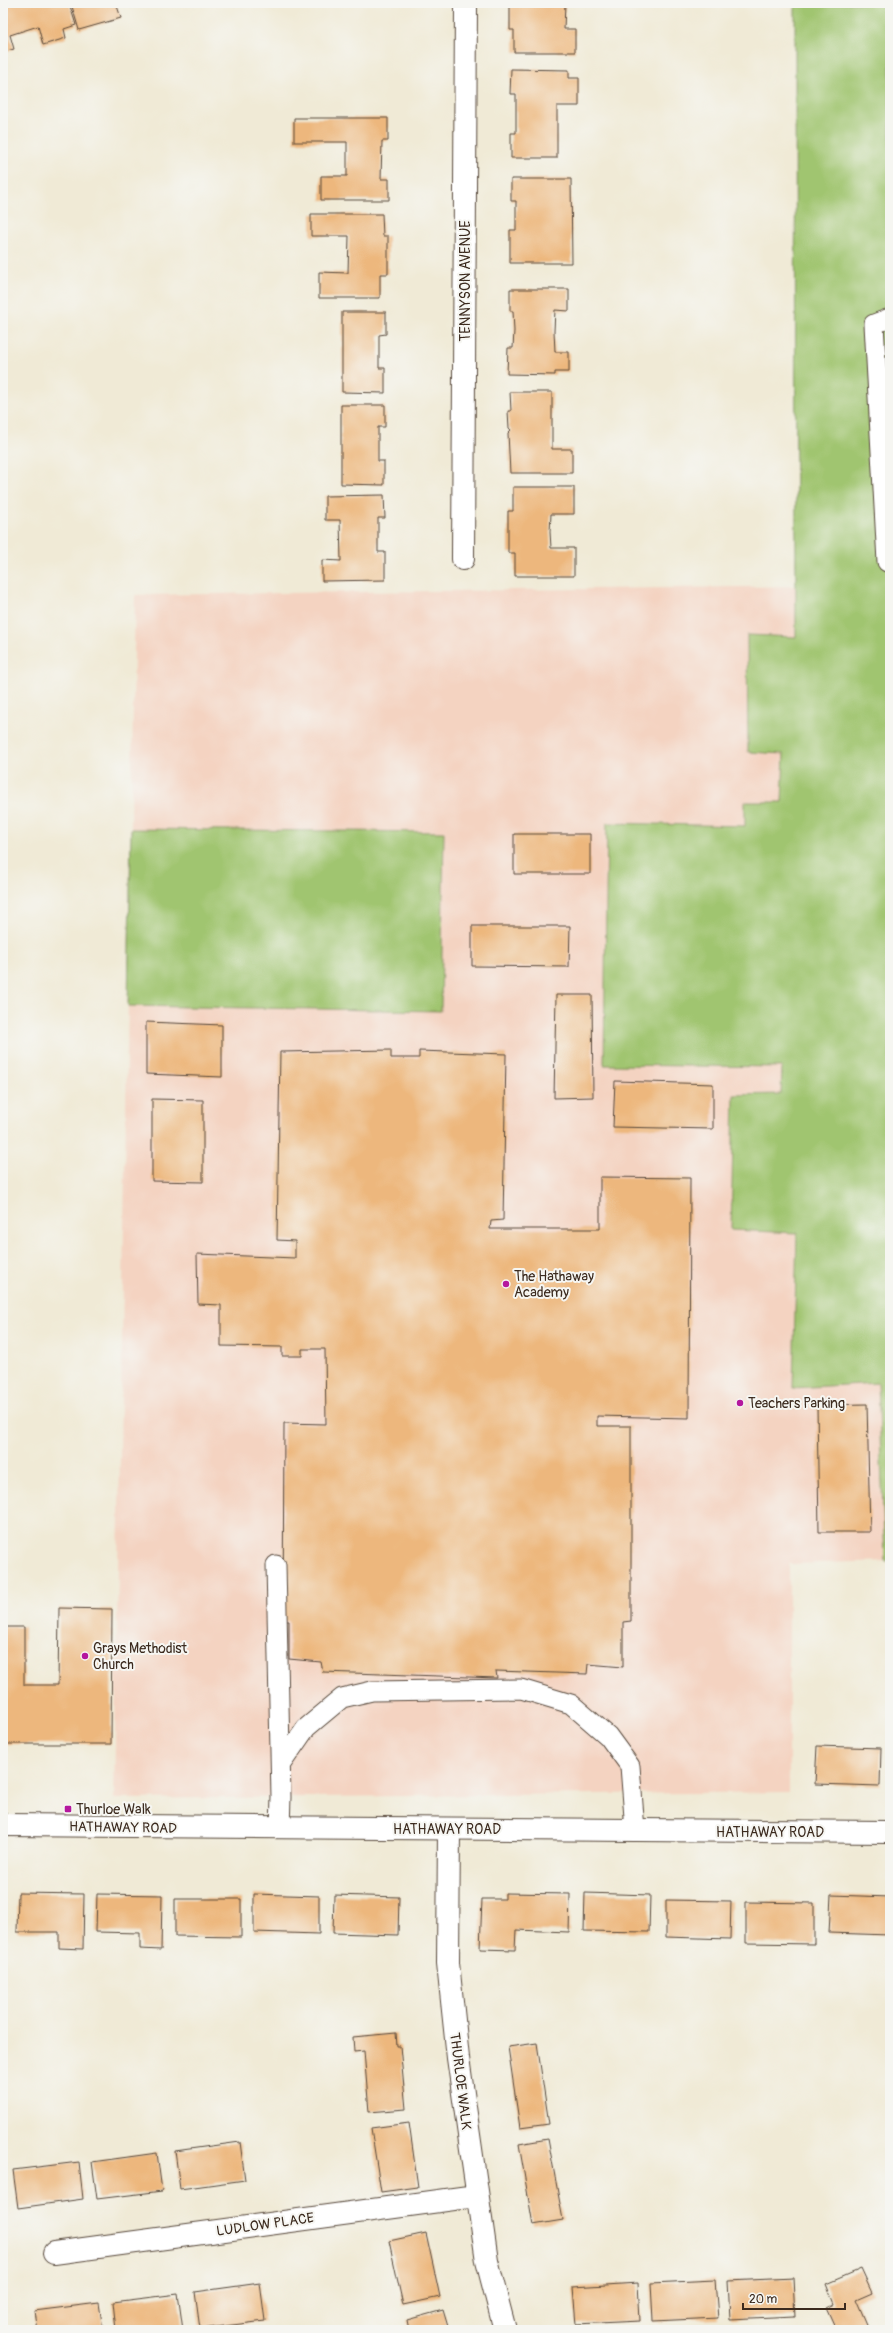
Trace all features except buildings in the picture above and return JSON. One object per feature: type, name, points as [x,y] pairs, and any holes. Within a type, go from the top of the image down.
[{"type":"street","name":"TENNYSON AVENUE","points":[[463,560],[466,3]]},
{"type":"street","name":"HATHAWAY ROAD","points":[[3,1825],[890,1832]]},
{"type":"street","name":"THURLOE WALK","points":[[449,1829],[448,1963],[458,2058],[476,2196],[487,2261],[504,2330]]},
{"type":"street","name":"LUDLOW PLACE","points":[[54,2253],[476,2196]]},
{"type":"lane","points":[[887,562],[874,324],[890,318]]},
{"type":"lane","points":[[276,1565],[281,1764],[280,1828]]},
{"type":"lane","points":[[281,1764],[306,1728],[342,1698],[372,1691],[521,1689],[571,1704],[608,1736],[630,1766],[635,1830]]},
{"type":"shaded area","name":"The Hathaway Academy","points":[[890,585],[890,1561],[789,1564],[789,1792],[114,1799],[135,595]]},
{"type":"green space","points":[[795,3],[890,3],[890,1561],[885,1561],[878,1383],[793,1388],[797,1233],[731,1230],[734,1095],[781,1094],[782,1067],[604,1065],[607,823],[745,826],[745,802],[782,802],[784,754],[748,752],[747,635],[796,637]]},
{"type":"green space","points":[[131,829],[444,832],[441,1011],[128,1006]]},
{"type":"place","name":"The Hathaway Academy","points":[[506,1284]]},
{"type":"place","name":"Teachers Parking","points":[[740,1403]]},
{"type":"place","name":"Grays Methodist Church","points":[[85,1656]]},
{"type":"place","name":"Thurloe Walk","points":[[68,1809]]}]
